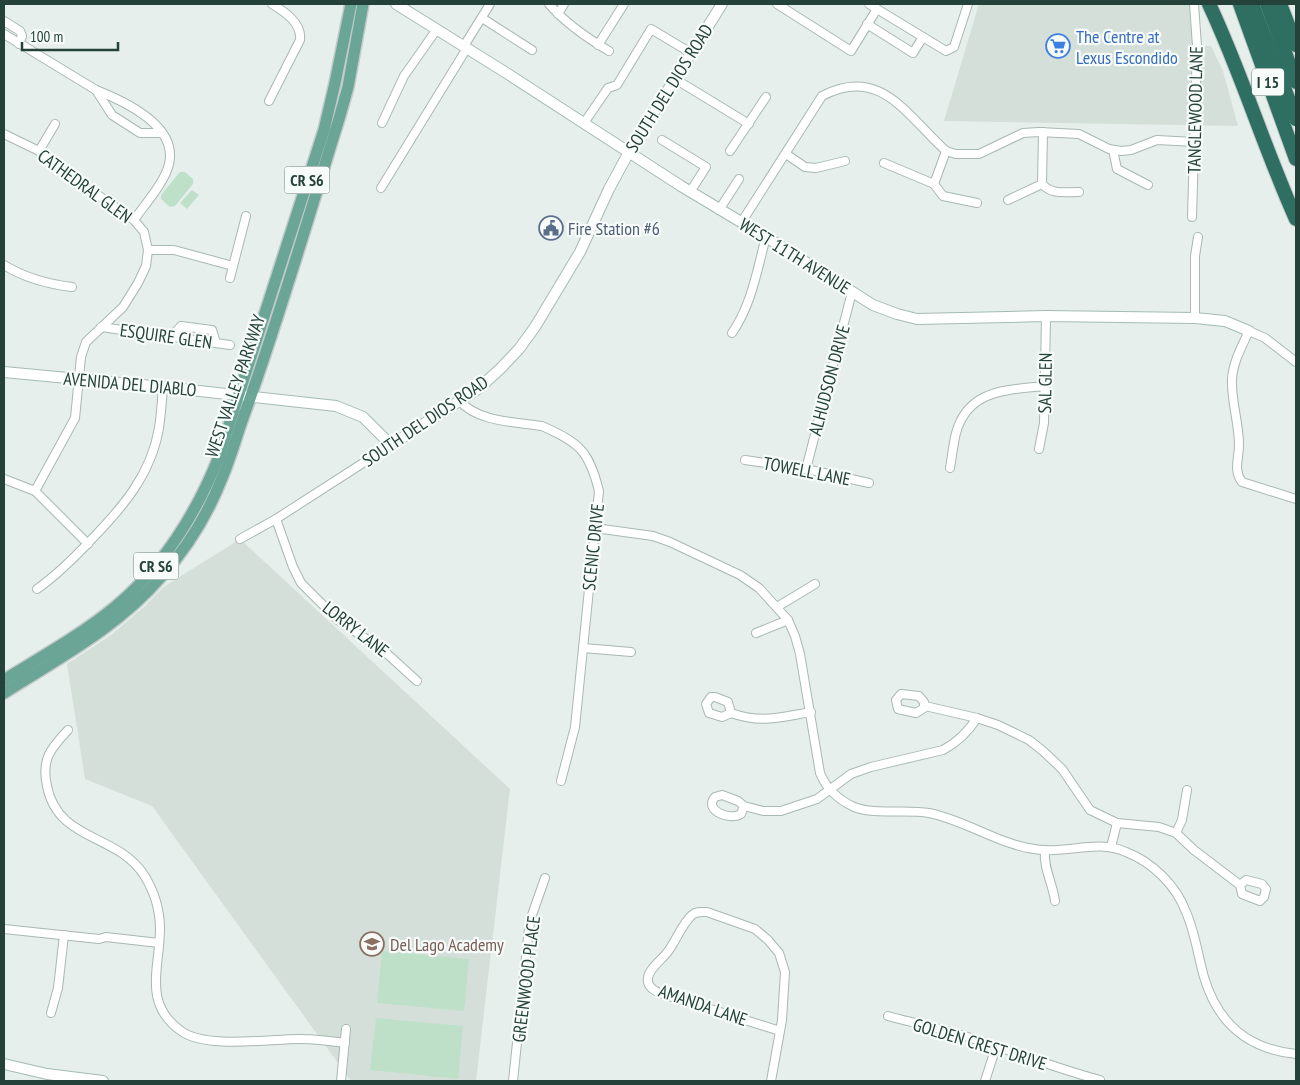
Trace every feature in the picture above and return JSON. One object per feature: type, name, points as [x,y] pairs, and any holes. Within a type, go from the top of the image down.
[{"type":"highway","points":[[1209,4],[1250,103],[1281,186],[1296,218]]},
{"type":"highway","name":"I 15","points":[[1240,4],[1296,159]]},
{"type":"highway","points":[[1252,4],[1296,119]]},
{"type":"highway","points":[[1267,4],[1296,82]]},
{"type":"highway","points":[[1280,4],[1296,44]]},
{"type":"main road","name":"WEST VALLEY PARKWAY","points":[[4,680],[115,607],[152,570],[182,532],[201,498],[218,459],[238,394],[244,382],[324,130],[336,83],[351,4]]},
{"type":"main road","name":"WEST VALLEY PARKWAY","points":[[4,693],[93,637],[118,619],[144,596],[168,569],[196,530],[211,502],[222,478],[251,396],[339,119],[348,87],[363,4]]},
{"type":"street","points":[[269,101],[300,40],[301,34],[297,24],[282,10],[272,4]]},
{"type":"street","name":"WEST 11TH AVENUE","points":[[396,4],[437,28],[690,192],[766,237],[873,305],[917,319],[1046,316],[1195,318],[1225,322],[1249,331]]},
{"type":"street","points":[[381,188],[490,4]]},
{"type":"street","points":[[549,4],[580,33],[609,51]]},
{"type":"street","points":[[558,14],[564,4]]},
{"type":"street","points":[[598,44],[624,4]]},
{"type":"street","name":"SOUTH DEL DIOS ROAD","points":[[240,539],[276,519],[460,402],[500,369],[535,327],[580,252],[609,189],[629,152],[722,4]]},
{"type":"street","points":[[777,4],[851,51],[877,9]]},
{"type":"street","points":[[869,4],[946,51],[954,47],[968,4]]},
{"type":"street","name":"TANGLEWOOD LANE","points":[[1192,217],[1197,46],[1194,4]]},
{"type":"street","points":[[482,18],[532,50]]},
{"type":"street","points":[[4,21],[20,31],[22,36],[19,44]]},
{"type":"street","points":[[868,24],[913,53],[923,37]]},
{"type":"street","points":[[382,123],[404,76],[437,28]]},
{"type":"street","points":[[584,122],[608,88],[617,85],[651,29],[691,53]]},
{"type":"street","points":[[4,34],[96,90],[111,96],[155,123],[162,133],[170,150],[169,164],[163,178],[134,220]]},
{"type":"street","points":[[675,79],[748,124]]},
{"type":"street","points":[[741,223],[822,96],[837,88],[856,85],[871,87],[894,101],[946,151],[956,154],[979,154],[1023,133],[1079,134],[1113,150],[1132,150],[1157,140],[1194,142]]},
{"type":"street","points":[[96,90],[112,115],[140,133],[162,133]]},
{"type":"street","points":[[730,151],[766,97]]},
{"type":"street","points":[[39,151],[55,124]]},
{"type":"street","points":[[1043,132],[1042,184],[1047,189],[1056,192],[1079,192]]},
{"type":"street","name":"CATHEDRAL GLEN","points":[[4,134],[39,151],[69,175],[134,220],[144,232],[148,250]]},
{"type":"street","points":[[662,140],[706,167],[690,192]]},
{"type":"street","points":[[1113,150],[1117,169],[1148,185]]},
{"type":"street","points":[[934,184],[946,151]]},
{"type":"street","points":[[786,154],[806,168],[816,168],[845,161]]},
{"type":"street","points":[[884,163],[934,184],[943,196],[977,202]]},
{"type":"street","points":[[719,210],[739,179]]},
{"type":"street","points":[[1008,200],[1042,184]]},
{"type":"street","points":[[230,278],[246,216]]},
{"type":"street","points":[[732,333],[741,320],[749,301],[766,237]]},
{"type":"street","points":[[1195,318],[1198,237]]},
{"type":"street","points":[[35,491],[75,418],[81,357],[86,342],[121,310],[146,266],[148,250],[174,250],[233,266]]},
{"type":"street","points":[[4,265],[30,278],[50,284],[72,287]]},
{"type":"street","name":"ALHUDSON DRIVE","points":[[806,468],[852,292]]},
{"type":"street","name":"SAL GLEN","points":[[1039,449],[1044,423],[1046,316]]},
{"type":"street","points":[[171,337],[181,326],[212,330],[216,343]]},
{"type":"street","name":"ESQUIRE GLEN","points":[[101,327],[230,345]]},
{"type":"street","points":[[1296,362],[1265,338],[1249,331],[1238,357],[1232,379],[1239,446],[1236,470],[1242,482],[1296,498]]},
{"type":"street","name":"AVENIDA DEL DIABLO","points":[[4,372],[238,394],[336,406],[363,417],[391,445]]},
{"type":"street","points":[[950,468],[960,421],[974,403],[996,392],[1045,386]]},
{"type":"street","points":[[37,588],[55,577],[88,544],[119,511],[136,487],[145,469],[159,430],[163,387]]},
{"type":"street","name":"SCENIC DRIVE","points":[[460,402],[474,414],[488,418],[542,426],[575,443],[588,457],[594,468],[599,491],[575,727],[561,781]]},
{"type":"street","name":"TOWELL LANE","points":[[745,460],[806,468],[869,483]]},
{"type":"street","points":[[4,480],[35,491],[88,544]]},
{"type":"street","name":"LORRY LANE","points":[[276,519],[292,567],[301,583],[338,620],[384,650],[417,681]]},
{"type":"street","points":[[595,528],[653,536],[670,542],[740,575],[759,588],[777,607],[788,620],[800,654],[820,773],[823,780],[838,797],[860,809],[928,813],[958,821],[1012,844],[1045,850],[1099,846],[1111,847],[1127,852],[1148,864],[1168,881],[1182,902],[1187,913],[1205,980],[1226,1022],[1248,1040],[1268,1048],[1296,1054]]},
{"type":"street","points":[[777,607],[816,584]]},
{"type":"street","points":[[756,633],[788,620]]},
{"type":"street","points":[[583,648],[631,652]]},
{"type":"street","points":[[925,706],[977,718],[1003,727],[1029,740],[1062,769],[1090,810],[1117,823],[1159,827],[1176,833],[1194,850],[1240,885]]},
{"type":"street","points":[[731,713],[762,720],[811,712]]},
{"type":"street","points":[[744,806],[762,811],[781,811],[818,800],[851,774],[944,750],[954,744],[977,718]]},
{"type":"street","points":[[68,730],[53,746],[48,756],[45,775],[48,794],[62,817],[68,823],[116,848],[127,856],[143,873],[150,885],[158,908],[160,929],[155,975],[156,992],[164,1013],[175,1026],[193,1037],[211,1040],[302,1039],[345,1043]]},
{"type":"street","points":[[1176,833],[1182,820],[1187,790]]},
{"type":"street","points":[[1111,847],[1117,823]]},
{"type":"street","points":[[1045,850],[1044,859],[1054,889],[1055,901]]},
{"type":"street","name":"GREENWOOD PLACE","points":[[514,1081],[530,928],[532,915],[545,878]]},
{"type":"street","name":"AMANDA LANE","points":[[771,1081],[780,1031],[785,972],[779,953],[755,929],[707,912],[698,912],[691,915],[668,952],[652,970],[648,984],[653,989],[666,995],[780,1031]]},
{"type":"street","points":[[4,929],[99,940],[106,937],[159,943]]},
{"type":"street","points":[[51,1013],[58,988],[64,935]]},
{"type":"street","name":"GOLDEN CREST DRIVE","points":[[888,1016],[951,1032],[1100,1080]]},
{"type":"street","points":[[341,1081],[346,1029]]},
{"type":"street","points":[[985,1081],[996,1047]]},
{"type":"street","points":[[4,1064],[47,1074],[103,1081]]},
{"type":"shaded area","points":[[979,4],[1194,4],[1197,46],[1211,46],[1223,71],[1238,126],[944,121]]},
{"type":"shaded area","name":"Del Lago Academy","points":[[240,539],[510,789],[476,1081],[351,1081],[152,806],[85,779],[67,664],[111,635],[145,606],[162,588]]},
{"type":"green space","points":[[180,172],[185,172],[193,179],[193,184],[175,206],[170,207],[161,199],[161,195]]},
{"type":"green space","points":[[192,190],[199,195],[187,209],[180,203]]},
{"type":"green space","points":[[382,951],[469,959],[464,1011],[377,1003]]},
{"type":"green space","points":[[376,1018],[463,1026],[458,1079],[370,1070]]},
{"type":"place","name":"The Centre at Lexus Escondido","points":[[1058,46]]},
{"type":"place","name":"Fire Station #6","points":[[551,228]]},
{"type":"place","name":"Del Lago Academy","points":[[372,944]]}]
